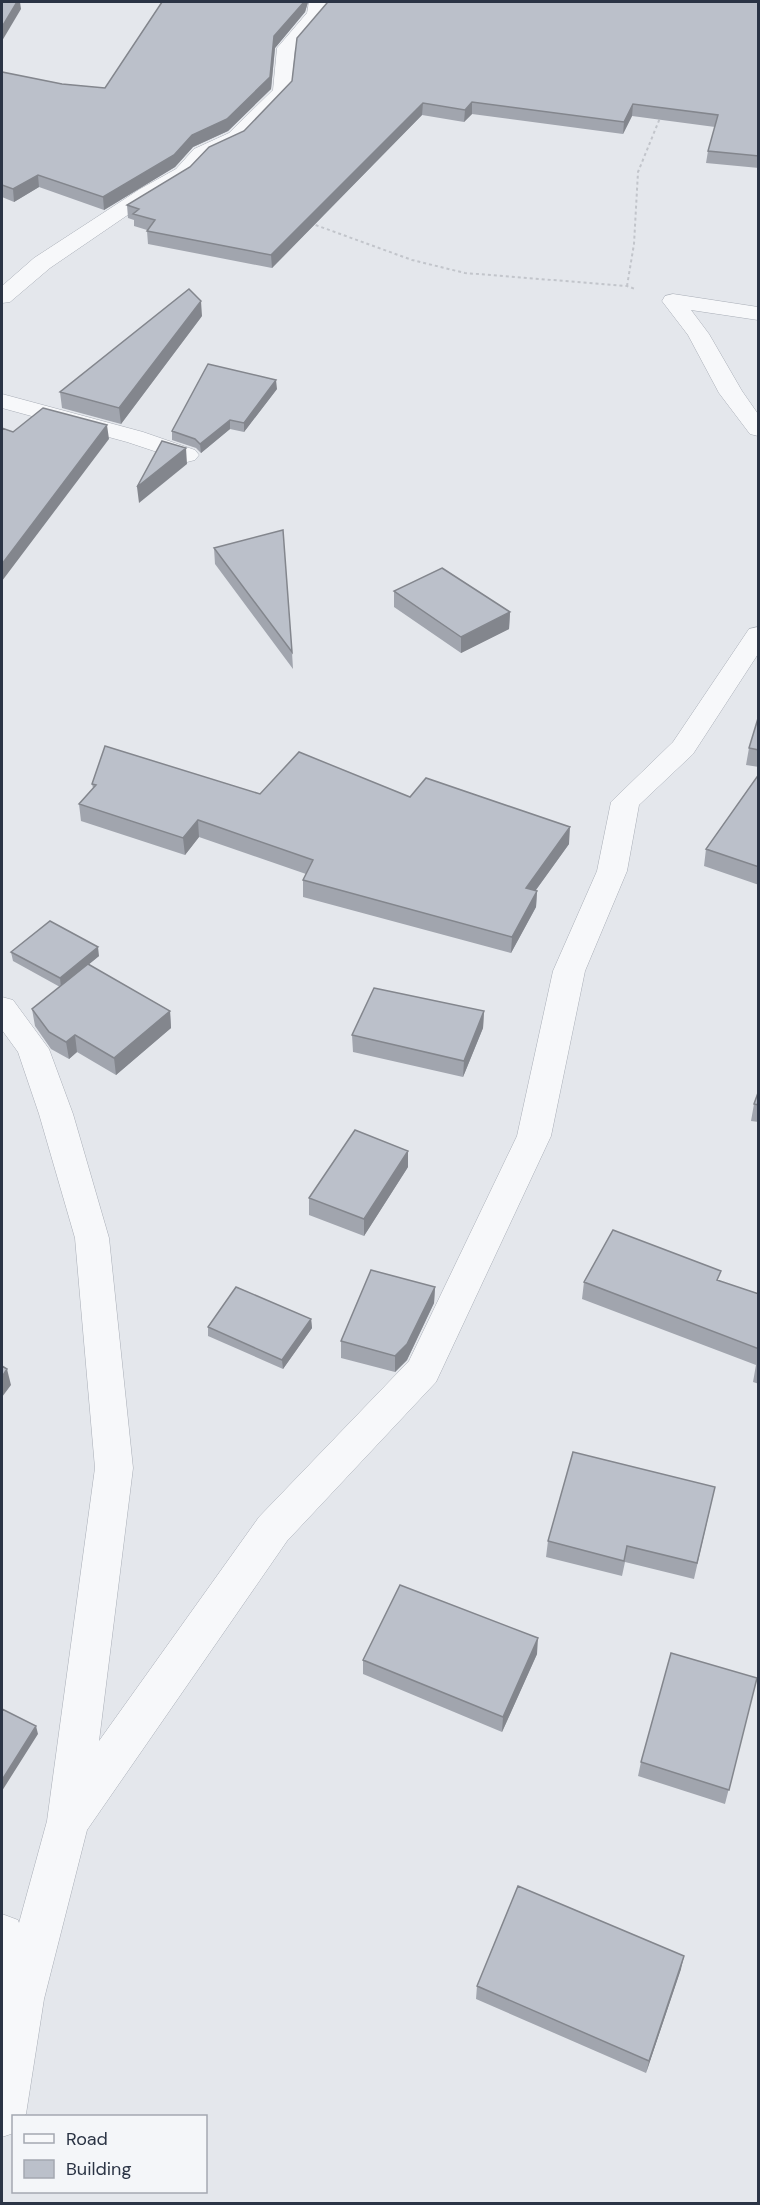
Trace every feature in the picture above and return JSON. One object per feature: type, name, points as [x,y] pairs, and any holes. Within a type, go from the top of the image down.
[{"type":"street","points":[[2,297],[42,263],[147,193],[183,173],[201,153],[236,137],[282,91],[286,48],[316,14],[318,2]]},
{"type":"street","points":[[673,301],[759,313]]},
{"type":"street","points":[[673,301],[698,334],[731,393],[759,429]]},
{"type":"street","points":[[2,401],[135,437],[187,455]]},
{"type":"street","points":[[68,1821],[273,1529],[423,1371],[534,1136],[569,971],[612,871],[625,802],[683,748],[759,635]]},
{"type":"street","points":[[2,1008],[33,1049],[56,1113],[93,1238],[114,1468],[68,1821],[21,1999],[2,2114]]},
{"type":"street","points":[[2,1936],[21,1999]]},
{"type":"path","points":[[627,286],[634,244],[638,172],[663,111]]},
{"type":"path","points":[[305,219],[326,230],[412,260],[465,273],[627,286],[673,301]]},
{"type":"building","points":[[2,2],[17,2],[2,27]]},
{"type":"building","points":[[162,2],[304,2],[274,36],[270,77],[227,119],[192,135],[174,155],[103,197],[38,175],[13,189],[2,185],[2,72],[62,84],[105,88]]},
{"type":"building","points":[[327,2],[759,2],[759,156],[708,151],[718,115],[633,104],[624,122],[472,102],[465,110],[423,103],[271,255],[147,231],[155,220],[133,214],[139,209],[127,205],[190,167],[209,147],[244,131],[292,81],[297,38]]},
{"type":"building","points":[[189,289],[201,301],[119,408],[60,392]]},
{"type":"building","points":[[208,364],[276,380],[244,423],[230,420],[200,444],[195,439],[172,431]]},
{"type":"building","points":[[43,408],[107,425],[2,564],[2,428],[13,432]]},
{"type":"building","points":[[162,441],[186,448],[137,487]]},
{"type":"building","points":[[283,530],[292,652],[214,548]]},
{"type":"building","points":[[442,568],[510,612],[461,637],[394,591]]},
{"type":"building","points":[[759,715],[759,750],[749,748]]},
{"type":"building","points":[[105,746],[260,794],[299,752],[410,797],[426,778],[570,827],[526,888],[537,891],[512,937],[303,880],[313,860],[198,820],[183,838],[79,804],[96,785],[92,784]]},
{"type":"building","points":[[759,774],[759,867],[706,849]]},
{"type":"building","points":[[50,921],[98,947],[60,978],[11,952]]},
{"type":"building","points":[[88,964],[170,1011],[114,1058],[75,1035],[66,1042],[49,1032],[32,1009]]},
{"type":"building","points":[[374,988],[484,1011],[464,1061],[352,1035]]},
{"type":"building","points":[[759,1090],[759,1105],[754,1104]]},
{"type":"building","points":[[355,1130],[408,1151],[364,1219],[309,1198]]},
{"type":"building","points":[[613,1230],[721,1271],[717,1280],[759,1294],[759,1349],[584,1282]]},
{"type":"building","points":[[371,1270],[435,1287],[407,1344],[395,1356],[341,1341]]},
{"type":"building","points":[[236,1287],[311,1319],[282,1360],[208,1327]]},
{"type":"building","points":[[2,1366],[7,1369],[2,1377]]},
{"type":"building","points":[[573,1452],[715,1487],[697,1563],[627,1546],[624,1561],[548,1541]]},
{"type":"building","points":[[400,1585],[538,1638],[503,1717],[363,1660]]},
{"type":"building","points":[[671,1653],[757,1678],[729,1790],[641,1762]]},
{"type":"building","points":[[2,1709],[36,1726],[2,1780]]},
{"type":"building","points":[[518,1886],[684,1956],[649,2061],[477,1986]]}]
